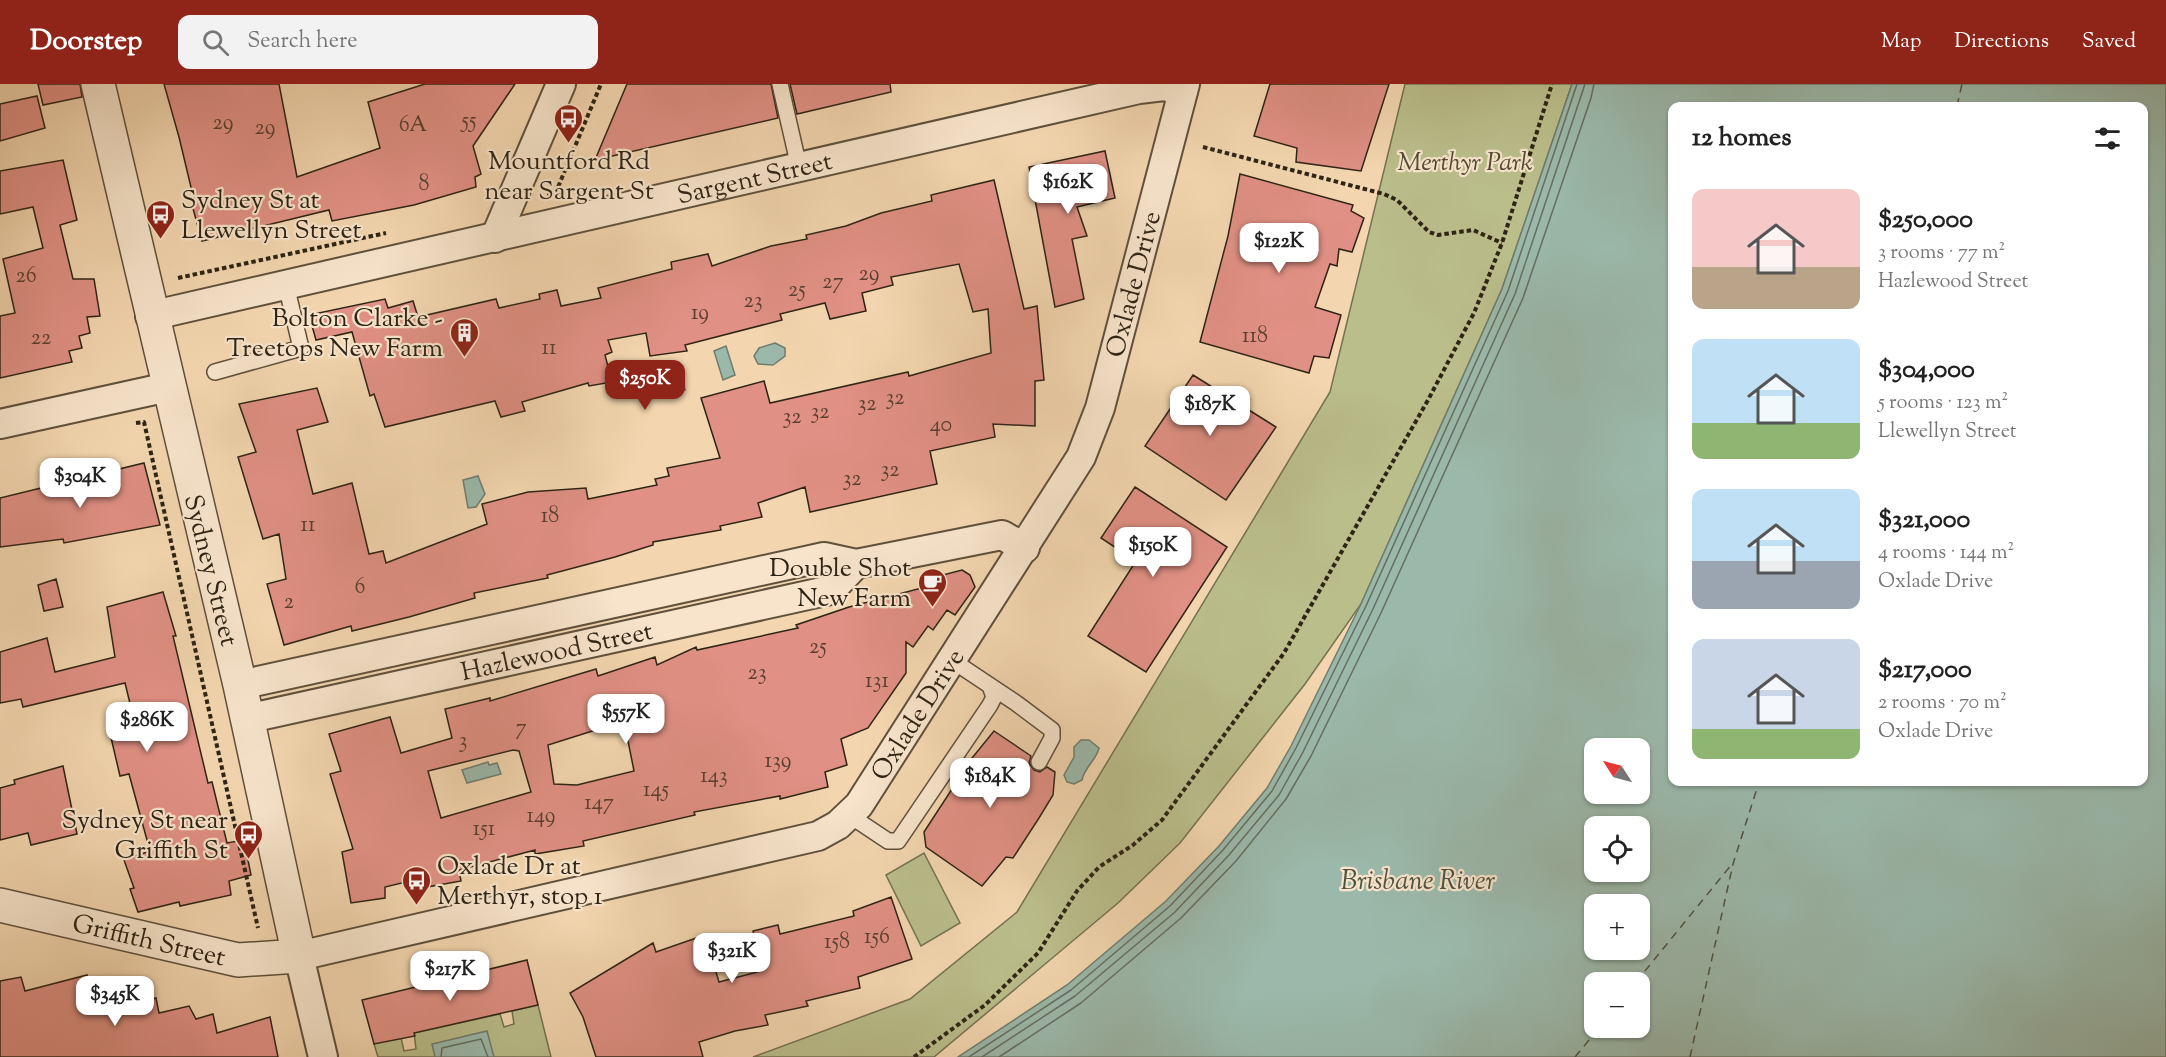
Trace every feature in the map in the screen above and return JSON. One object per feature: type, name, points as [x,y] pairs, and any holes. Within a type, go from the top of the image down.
[{"type":"street","name":"Sydney Street","points":[[98,84],[150,316],[240,685],[323,1057]]},
{"type":"street","points":[[495,237],[561,84]]},
{"type":"street","name":"Sargent Street","points":[[150,316],[1138,89],[1164,86],[1184,87]]},
{"type":"street","name":"Oxlade Drive","points":[[299,956],[818,836],[838,825],[859,805],[953,661],[1081,457],[1100,408],[1184,87]]},
{"type":"street","points":[[0,424],[168,387]]},
{"type":"street","name":"Hazlewood Street","points":[[240,685],[824,557],[856,564],[999,535],[1009,537],[1025,548]]},
{"type":"street","name":"Hazlewood Street","points":[[246,719],[831,590],[856,564]]},
{"type":"street","name":"Griffith Street","points":[[0,905],[238,960],[299,956]]},
{"type":"lane","points":[[780,84],[799,167]]},
{"type":"lane","points":[[215,372],[301,348],[286,285]]},
{"type":"lane","points":[[953,661],[1046,723],[1052,730],[1052,738],[1039,762]]},
{"type":"lane","points":[[849,814],[888,841],[898,841],[990,705],[993,697],[990,686]]},
{"type":"path","points":[[547,194],[556,192],[601,84]]},
{"type":"path","points":[[914,1057],[985,1005],[1038,953],[1077,891],[1099,867],[1133,845],[1162,820],[1284,653],[1428,400],[1474,314],[1502,243],[1552,84]]},
{"type":"path","points":[[1203,147],[1384,194],[1397,200],[1429,232],[1438,235],[1473,230],[1502,243]]},
{"type":"path","points":[[178,278],[388,232]]},
{"type":"path","points":[[133,424],[144,422],[258,928]]},
{"type":"green space","name":"Merthyr Park","points":[[1405,84],[1572,84],[1502,289],[1361,604],[1305,684],[1180,843],[1118,903],[934,1057],[753,1057],[910,999],[1017,912],[1330,392]]},
{"type":"green space","points":[[924,853],[960,923],[921,946],[886,875]]},
{"type":"green space","points":[[538,1005],[551,1057],[378,1057],[374,1044],[400,1033],[404,1051],[416,1049],[414,1033],[500,1014],[504,1027],[514,1024],[512,1011]]},
{"type":"water","name":"Brisbane River","points":[[1572,84],[2166,84],[2166,1057],[958,1057],[1067,985],[1166,901],[1219,846],[1267,788],[1291,746],[1361,604],[1502,289]]},
{"type":"water","points":[[775,343],[785,348],[785,356],[773,365],[758,364],[754,356],[759,348]]},
{"type":"water","points":[[726,346],[735,375],[723,380],[714,351]]},
{"type":"water","points":[[678,362],[685,390],[666,394],[658,369]]},
{"type":"water","points":[[478,476],[485,494],[476,507],[468,508],[463,480]]},
{"type":"water","points":[[1081,740],[1089,740],[1099,748],[1082,780],[1074,784],[1067,782],[1064,775],[1074,757],[1074,747]]},
{"type":"water","points":[[488,762],[489,765],[497,763],[501,774],[467,783],[462,770]]},
{"type":"water","points":[[487,1031],[494,1057],[435,1057],[432,1044]]},
{"type":"building","points":[[38,84],[80,84],[82,97],[43,105]]},
{"type":"building","points":[[164,84],[279,84],[297,177],[380,148],[368,102],[425,84],[515,84],[473,146],[481,174],[475,177],[476,187],[414,205],[332,221],[329,210],[202,241],[192,205],[195,204],[179,137]]},
{"type":"building","points":[[627,84],[771,84],[778,118],[595,160]]},
{"type":"building","points":[[790,84],[890,84],[891,92],[797,114]]},
{"type":"building","points":[[1270,84],[1389,84],[1361,171],[1296,162],[1297,148],[1254,136]]},
{"type":"building","points":[[37,96],[45,128],[0,141],[0,104]]},
{"type":"building","points":[[1105,151],[1115,198],[1077,207],[1087,236],[1072,239],[1084,299],[1055,307],[1029,167]]},
{"type":"building","points":[[63,160],[77,220],[60,225],[73,279],[94,279],[100,316],[87,317],[90,333],[79,336],[82,348],[69,351],[72,362],[0,378],[0,316],[15,313],[3,259],[43,248],[33,207],[0,214],[0,171]]},
{"type":"building","points":[[1240,174],[1353,205],[1351,211],[1364,218],[1352,252],[1339,249],[1337,266],[1330,264],[1315,307],[1341,315],[1329,358],[1314,356],[1309,373],[1200,342],[1228,236]]},
{"type":"building","points":[[994,180],[1024,309],[1037,306],[1044,380],[1035,381],[1035,426],[993,424],[995,437],[930,451],[937,484],[810,512],[805,487],[758,503],[762,517],[720,526],[721,530],[653,542],[653,545],[615,557],[547,575],[548,578],[474,593],[475,598],[409,617],[352,631],[351,626],[284,645],[267,584],[286,579],[279,534],[263,539],[238,457],[256,452],[239,404],[317,388],[328,422],[297,430],[313,494],[352,483],[369,554],[383,551],[386,563],[487,524],[482,504],[528,492],[586,488],[588,499],[657,485],[655,479],[669,476],[667,468],[720,458],[701,398],[764,381],[770,403],[908,372],[909,376],[991,353],[988,309],[973,312],[959,264],[891,277],[893,285],[862,293],[866,311],[830,319],[825,303],[780,314],[782,320],[685,345],[687,351],[650,356],[646,333],[608,340],[612,352],[605,355],[612,382],[589,386],[588,383],[522,402],[525,411],[501,417],[495,401],[385,427],[374,394],[370,396],[352,332],[316,340],[309,315],[385,299],[388,308],[413,301],[418,317],[496,299],[499,308],[540,299],[539,294],[557,290],[561,306],[601,298],[598,288],[672,269],[671,262],[708,254],[712,266],[771,246],[807,239],[806,235],[932,201],[931,195]]},
{"type":"building","points":[[1193,375],[1276,427],[1226,500],[1145,446]]},
{"type":"building","points":[[144,463],[160,525],[64,543],[63,539],[0,547],[0,498]]},
{"type":"building","points":[[1135,487],[1227,547],[1146,672],[1088,636],[1136,561],[1101,538]]},
{"type":"building","points":[[962,570],[970,575],[975,587],[955,615],[947,610],[933,630],[928,626],[913,647],[906,642],[906,673],[868,728],[841,739],[847,765],[825,772],[828,787],[780,799],[780,796],[694,812],[695,815],[583,841],[584,846],[535,854],[535,850],[459,870],[461,881],[427,887],[426,877],[385,887],[385,898],[351,903],[342,852],[353,849],[330,774],[341,771],[329,734],[390,717],[401,753],[452,738],[445,709],[490,698],[490,701],[596,669],[598,676],[655,657],[657,665],[696,647],[697,650],[798,628],[796,625],[849,607],[941,583],[939,576]],"holes":[[[624,721],[634,771],[577,785],[554,784],[548,745]],[[513,750],[519,751],[531,792],[441,818],[428,771]]]},
{"type":"building","points":[[56,579],[63,607],[44,611],[38,585]]},
{"type":"building","points":[[163,592],[176,636],[173,636],[208,783],[212,782],[227,843],[244,840],[251,875],[229,881],[231,895],[180,906],[179,902],[138,912],[130,889],[134,888],[124,860],[150,851],[129,774],[120,776],[109,729],[135,724],[125,683],[23,707],[21,699],[0,703],[0,652],[47,638],[55,672],[115,657],[107,607]]},
{"type":"building","points":[[994,731],[1031,756],[1029,763],[1034,770],[1040,772],[1047,767],[1055,772],[1053,795],[1039,818],[1013,858],[1006,857],[982,886],[926,847],[924,832],[956,783],[954,776],[963,763],[968,763]]},
{"type":"building","points":[[63,766],[77,834],[31,845],[28,833],[0,840],[0,788],[15,784],[14,780]]},
{"type":"building","points":[[891,897],[912,959],[858,977],[860,988],[806,1001],[808,1006],[765,1015],[768,1025],[735,1031],[699,1042],[703,1057],[596,1057],[583,1017],[570,993],[653,943],[656,952],[705,935],[719,982],[761,971],[753,931],[778,925],[780,934],[854,916],[853,911]]},
{"type":"building","points":[[527,960],[538,1005],[374,1044],[362,1000]]},
{"type":"building","points":[[87,975],[99,1012],[156,998],[159,1013],[189,1006],[196,1019],[213,1014],[217,1033],[270,1017],[278,1057],[0,1057],[0,981],[21,977],[25,991]]},
{"type":"ferry route","points":[[1958,102],[1962,84]]},
{"type":"ferry route","points":[[1690,1057],[1733,864],[1758,786]]},
{"type":"ferry route","points":[[1644,972],[1732,864]]},
{"type":"ferry route","points":[[1575,1057],[1591,1038]]},
{"type":"place","name":"Mountford Rd near Sargent St","points":[[569,144]]},
{"type":"place","name":"Sydney St at Llewellyn Street","points":[[160,240]]},
{"type":"place","name":"Bolton Clarke - Treetops New Farm","points":[[464,358]]},
{"type":"place","name":"Double Shot New Farm","points":[[932,608]]},
{"type":"place","name":"Sydney St near Griffith St","points":[[249,860]]},
{"type":"place","name":"Oxlade Dr at Merthyr, stop 1","points":[[416,906]]}]
